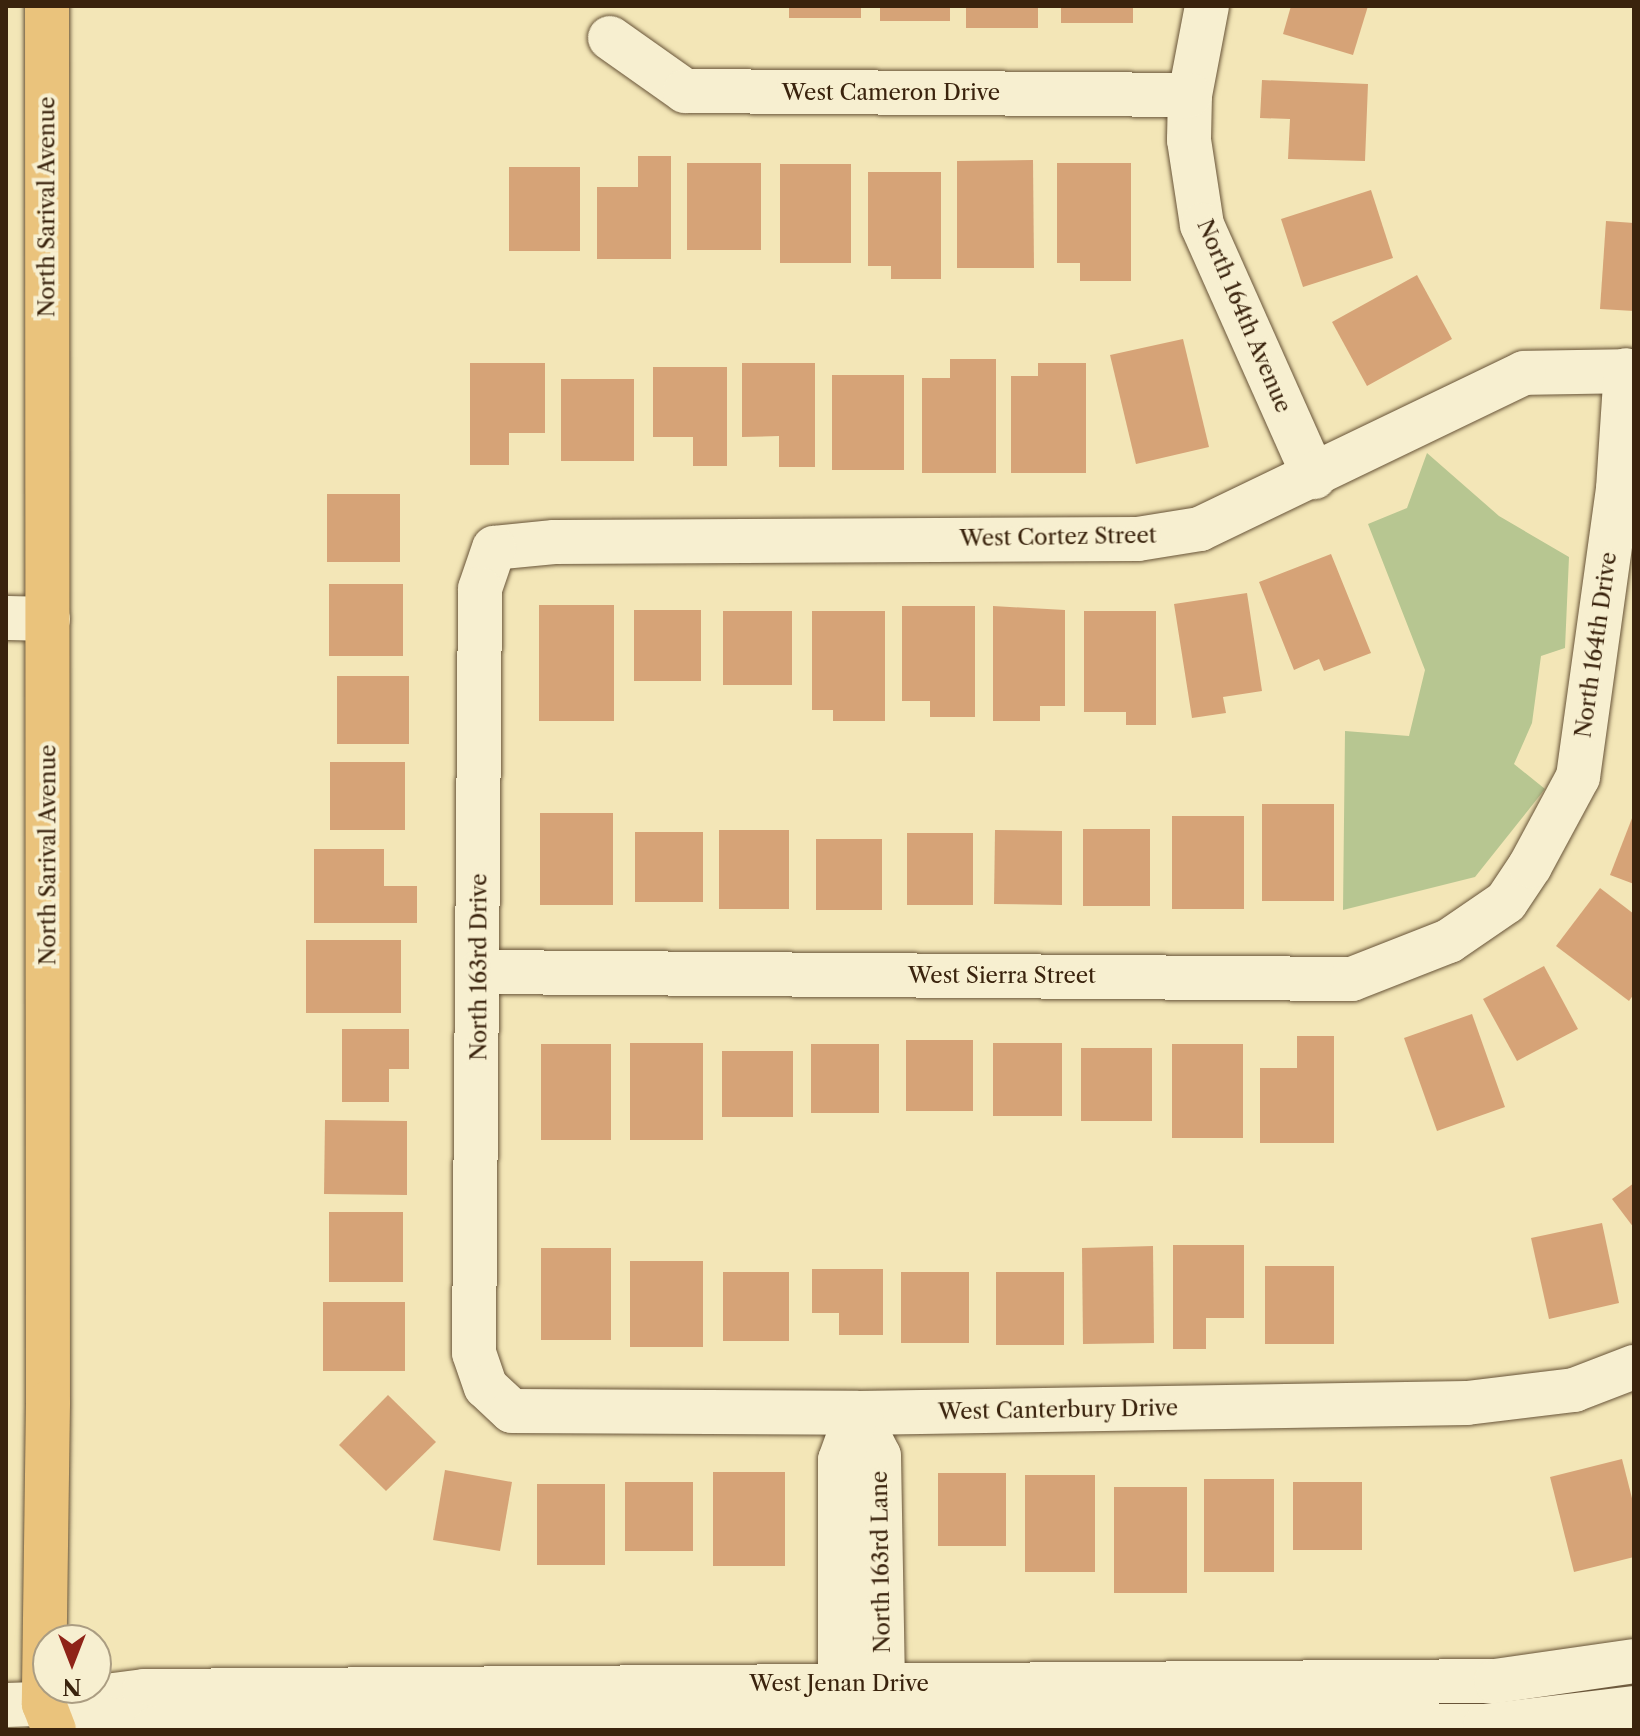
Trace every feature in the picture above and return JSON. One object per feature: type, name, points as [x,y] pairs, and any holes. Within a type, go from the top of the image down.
[{"type":"main road","name":"North Sarival Avenue","points":[[34,1717],[27,619],[47,6]]},
{"type":"street","name":"North 164th Avenue","points":[[1207,6],[1190,95],[1189,140],[1202,225],[1314,477]]},
{"type":"street","name":"West Cameron Drive","points":[[610,38],[685,91],[1190,95]]},
{"type":"street","name":"West Cortez Street","points":[[494,548],[554,542],[1138,539],[1200,529],[1314,477],[1524,373],[1630,371]]},
{"type":"street","name":"North 164th Drive","points":[[1506,902],[1530,866],[1578,777],[1618,489],[1630,371]]},
{"type":"street","name":"North 163rd Drive","points":[[486,1387],[474,1353],[480,972],[480,589],[494,548]]},
{"type":"street","name":"West Sierra Street","points":[[480,972],[1352,979],[1449,941],[1506,902]]},
{"type":"street","name":"West Canterbury Drive","points":[[486,1387],[512,1411],[857,1413],[1467,1403],[1574,1390],[1634,1367]]},
{"type":"street","name":"North 163rd Lane","points":[[857,1413],[840,1460],[840,1684],[862,1726]]},
{"type":"street","name":"North 163rd Lane","points":[[857,1413],[879,1456],[883,1684],[862,1726]]},
{"type":"street","name":"West Jenan Drive","points":[[34,1717],[144,1691],[1496,1681],[1634,1661]]},
{"type":"street","name":"West Jenan Drive","points":[[34,1717],[154,1729],[1485,1726],[1634,1708]]},
{"type":"green space","points":[[1427,453],[1499,516],[1569,557],[1565,648],[1541,656],[1532,723],[1514,764],[1545,789],[1475,877],[1343,910],[1345,731],[1409,736],[1425,670],[1368,524],[1407,508]]},
{"type":"building","points":[[789,6],[861,6],[861,18],[789,18]]},
{"type":"building","points":[[880,6],[950,6],[950,21],[880,21]]},
{"type":"building","points":[[966,6],[1038,6],[1038,28],[966,28]]},
{"type":"building","points":[[1061,6],[1133,6],[1133,23],[1061,23]]},
{"type":"building","points":[[1291,6],[1368,6],[1353,55],[1283,34]]},
{"type":"building","points":[[1262,80],[1368,84],[1365,161],[1288,159],[1290,119],[1260,118]]},
{"type":"building","points":[[638,156],[671,156],[671,259],[597,259],[597,187],[638,187]]},
{"type":"building","points":[[1033,160],[1034,268],[957,268],[957,161]]},
{"type":"building","points":[[687,163],[761,163],[761,250],[687,250]]},
{"type":"building","points":[[1057,163],[1131,163],[1131,281],[1080,281],[1080,263],[1057,263]]},
{"type":"building","points":[[780,164],[851,164],[851,263],[780,263]]},
{"type":"building","points":[[509,167],[580,167],[580,251],[509,251]]},
{"type":"building","points":[[868,172],[941,172],[941,279],[891,279],[891,266],[868,266]]},
{"type":"building","points":[[1371,190],[1393,258],[1303,287],[1281,219]]},
{"type":"building","points":[[1606,221],[1634,223],[1634,311],[1600,309]]},
{"type":"building","points":[[1417,275],[1452,339],[1367,386],[1332,322]]},
{"type":"building","points":[[1183,339],[1209,447],[1136,464],[1110,355]]},
{"type":"building","points":[[950,359],[996,359],[996,473],[922,473],[922,378],[950,378]]},
{"type":"building","points":[[470,363],[545,363],[545,433],[509,433],[509,465],[470,465]]},
{"type":"building","points":[[742,363],[815,363],[815,467],[779,467],[779,436],[742,437]]},
{"type":"building","points":[[1038,363],[1086,363],[1086,473],[1011,473],[1011,376],[1038,376]]},
{"type":"building","points":[[653,367],[727,367],[727,466],[693,466],[693,437],[653,437]]},
{"type":"building","points":[[832,375],[904,375],[904,470],[832,470]]},
{"type":"building","points":[[561,379],[634,379],[634,461],[561,461]]},
{"type":"building","points":[[327,494],[400,494],[400,562],[327,562]]},
{"type":"building","points":[[1331,554],[1371,653],[1324,671],[1319,659],[1294,670],[1259,582]]},
{"type":"building","points":[[329,584],[403,584],[403,656],[329,656]]},
{"type":"building","points":[[1247,593],[1262,691],[1223,697],[1226,713],[1192,718],[1174,604]]},
{"type":"building","points":[[539,605],[614,605],[614,721],[539,721]]},
{"type":"building","points":[[902,606],[975,606],[975,717],[930,717],[930,701],[902,701]]},
{"type":"building","points":[[993,606],[1065,610],[1065,706],[1040,706],[1040,721],[993,721]]},
{"type":"building","points":[[634,610],[701,610],[701,681],[634,681]]},
{"type":"building","points":[[723,611],[792,611],[792,685],[723,685]]},
{"type":"building","points":[[812,611],[885,611],[885,721],[833,721],[833,710],[812,710]]},
{"type":"building","points":[[1084,611],[1156,611],[1156,725],[1126,725],[1126,712],[1084,712]]},
{"type":"building","points":[[337,676],[409,676],[409,744],[337,744]]},
{"type":"building","points":[[330,762],[405,762],[405,830],[330,830]]},
{"type":"building","points":[[1262,804],[1334,804],[1334,901],[1262,901]]},
{"type":"building","points":[[540,813],[613,813],[613,905],[540,905]]},
{"type":"building","points":[[1634,813],[1634,884],[1610,875]]},
{"type":"building","points":[[1172,816],[1244,816],[1244,909],[1172,909]]},
{"type":"building","points":[[1083,829],[1150,829],[1150,906],[1083,906]]},
{"type":"building","points":[[719,830],[789,830],[789,909],[719,909]]},
{"type":"building","points":[[995,830],[1062,831],[1062,905],[994,904]]},
{"type":"building","points":[[635,832],[703,832],[703,902],[635,902]]},
{"type":"building","points":[[907,833],[973,833],[973,905],[907,905]]},
{"type":"building","points":[[816,839],[882,839],[882,910],[816,910]]},
{"type":"building","points":[[314,849],[384,849],[384,886],[417,886],[417,923],[314,923]]},
{"type":"building","points":[[1600,888],[1634,914],[1634,994],[1629,1001],[1556,946]]},
{"type":"building","points":[[306,940],[401,940],[401,1013],[306,1013]]},
{"type":"building","points":[[1544,966],[1578,1029],[1517,1061],[1483,999]]},
{"type":"building","points":[[1472,1014],[1505,1107],[1437,1131],[1404,1038]]},
{"type":"building","points":[[342,1029],[409,1029],[409,1069],[389,1069],[389,1102],[342,1102]]},
{"type":"building","points":[[1297,1036],[1334,1036],[1334,1143],[1260,1143],[1260,1068],[1297,1068]]},
{"type":"building","points":[[906,1040],[973,1040],[973,1111],[906,1111]]},
{"type":"building","points":[[630,1043],[703,1043],[703,1140],[630,1140]]},
{"type":"building","points":[[993,1043],[1062,1043],[1062,1116],[993,1116]]},
{"type":"building","points":[[541,1044],[611,1044],[611,1140],[541,1140]]},
{"type":"building","points":[[811,1044],[879,1044],[879,1113],[811,1113]]},
{"type":"building","points":[[1172,1044],[1243,1044],[1243,1138],[1172,1138]]},
{"type":"building","points":[[1081,1048],[1152,1048],[1152,1121],[1081,1121]]},
{"type":"building","points":[[722,1051],[793,1051],[793,1117],[722,1117]]},
{"type":"building","points":[[325,1120],[407,1121],[407,1195],[324,1194]]},
{"type":"building","points":[[1634,1183],[1634,1228],[1612,1199]]},
{"type":"building","points":[[329,1212],[403,1212],[403,1282],[329,1282]]},
{"type":"building","points":[[1602,1223],[1619,1303],[1549,1319],[1531,1238]]},
{"type":"building","points":[[1173,1245],[1244,1245],[1244,1318],[1206,1318],[1206,1349],[1173,1349]]},
{"type":"building","points":[[1153,1246],[1154,1343],[1083,1344],[1082,1248]]},
{"type":"building","points":[[541,1248],[611,1248],[611,1340],[541,1340]]},
{"type":"building","points":[[630,1261],[703,1261],[703,1347],[630,1347]]},
{"type":"building","points":[[1265,1266],[1334,1266],[1334,1344],[1265,1344]]},
{"type":"building","points":[[812,1269],[883,1269],[883,1335],[839,1335],[839,1313],[812,1313]]},
{"type":"building","points":[[723,1272],[789,1272],[789,1341],[723,1341]]},
{"type":"building","points":[[901,1272],[969,1272],[969,1343],[901,1343]]},
{"type":"building","points":[[996,1272],[1064,1272],[1064,1345],[996,1345]]},
{"type":"building","points":[[323,1302],[405,1302],[405,1371],[323,1371]]},
{"type":"building","points":[[388,1395],[436,1442],[386,1491],[339,1445]]},
{"type":"building","points":[[1622,1459],[1634,1506],[1634,1557],[1574,1572],[1550,1477]]},
{"type":"building","points":[[445,1470],[512,1482],[500,1551],[433,1540]]},
{"type":"building","points":[[713,1472],[785,1472],[785,1566],[713,1566]]},
{"type":"building","points":[[938,1473],[1006,1473],[1006,1546],[938,1546]]},
{"type":"building","points":[[1025,1475],[1095,1475],[1095,1572],[1025,1572]]},
{"type":"building","points":[[1204,1479],[1274,1479],[1274,1572],[1204,1572]]},
{"type":"building","points":[[625,1482],[693,1482],[693,1551],[625,1551]]},
{"type":"building","points":[[1293,1482],[1362,1482],[1362,1550],[1293,1550]]},
{"type":"building","points":[[537,1484],[605,1484],[605,1565],[537,1565]]},
{"type":"building","points":[[1114,1487],[1187,1487],[1187,1593],[1114,1593]]}]
